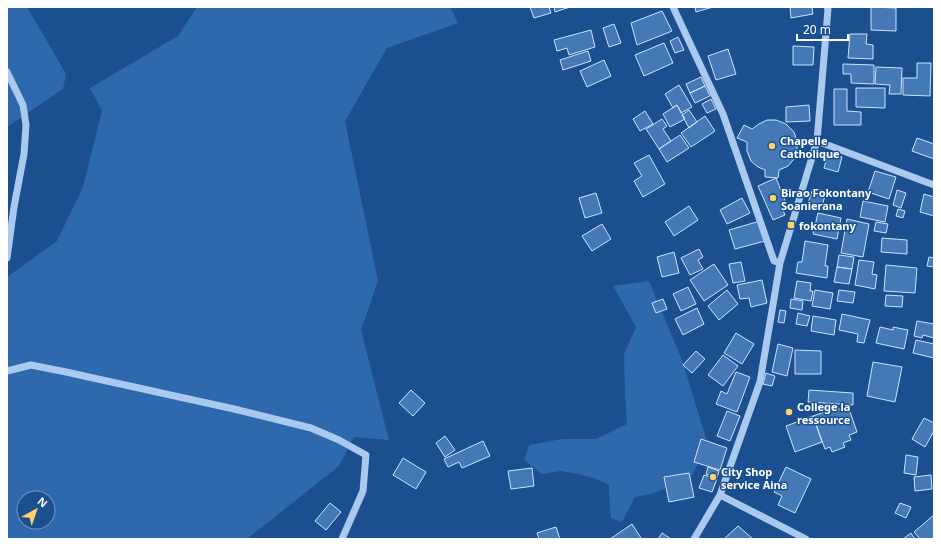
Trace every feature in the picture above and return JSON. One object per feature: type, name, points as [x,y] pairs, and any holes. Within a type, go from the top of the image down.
[{"type":"street","points":[[673,7],[723,114],[774,261],[780,263]]},
{"type":"street","points":[[694,539],[720,495],[760,382],[780,263],[817,141],[830,8]]},
{"type":"street","points":[[7,72],[23,105],[26,125],[24,154],[14,207],[7,258]]},
{"type":"street","points":[[817,141],[934,185]]},
{"type":"street","points":[[7,370],[31,365],[66,372],[234,409],[303,426],[339,440],[366,455],[363,491],[342,539]]},
{"type":"street","points":[[720,495],[806,539]]},
{"type":"shaded area","points":[[7,7],[27,7],[66,74],[63,89],[7,127]]},
{"type":"shaded area","points":[[197,7],[450,7],[458,23],[387,48],[345,121],[378,281],[361,330],[389,440],[354,437],[339,466],[247,539],[7,539],[7,277],[57,241],[83,187],[102,111],[90,88],[178,36]]},
{"type":"shaded area","points":[[649,281],[682,360],[708,445],[690,479],[651,494],[635,497],[622,522],[611,518],[609,485],[583,475],[561,471],[542,474],[524,460],[529,445],[562,439],[596,439],[627,424],[624,354],[636,327],[613,286]]},
{"type":"building","points":[[530,7],[549,7],[551,13],[534,18]]},
{"type":"building","points":[[554,7],[570,7],[555,12]]},
{"type":"building","points":[[695,7],[713,7],[696,12]]},
{"type":"building","points":[[790,7],[812,7],[813,14],[791,18]]},
{"type":"building","points":[[871,7],[896,8],[896,31],[871,30]]},
{"type":"building","points":[[662,11],[672,31],[637,45],[631,23]]},
{"type":"building","points":[[614,24],[621,43],[609,47],[603,28]]},
{"type":"building","points":[[591,30],[595,47],[569,55],[567,48],[557,51],[554,40]]},
{"type":"building","points":[[850,34],[867,34],[866,44],[873,45],[873,59],[848,58]]},
{"type":"building","points":[[678,37],[684,50],[675,53],[670,41]]},
{"type":"building","points":[[664,43],[673,63],[644,76],[635,55]]},
{"type":"building","points":[[793,46],[814,47],[813,65],[793,65]]},
{"type":"building","points":[[728,49],[736,74],[716,80],[708,56]]},
{"type":"building","points":[[588,51],[591,61],[563,70],[560,60]]},
{"type":"building","points":[[604,60],[611,76],[587,87],[580,71]]},
{"type":"building","points":[[917,63],[931,63],[930,96],[903,95],[903,78],[917,78]]},
{"type":"building","points":[[843,64],[874,65],[874,84],[851,83],[851,74],[843,74]]},
{"type":"building","points":[[876,67],[902,68],[901,94],[889,94],[890,85],[875,84]]},
{"type":"building","points":[[701,77],[705,86],[690,93],[686,84]]},
{"type":"building","points":[[679,85],[692,107],[681,113],[677,105],[673,108],[665,94]]},
{"type":"building","points":[[705,86],[710,96],[695,103],[690,93]]},
{"type":"building","points":[[856,88],[885,88],[885,108],[856,107]]},
{"type":"building","points":[[834,89],[847,89],[847,111],[861,112],[861,125],[834,125]]},
{"type":"building","points":[[711,99],[716,109],[707,113],[702,104]]},
{"type":"building","points":[[677,105],[685,119],[670,127],[663,114]]},
{"type":"building","points":[[809,105],[810,121],[786,122],[786,107]]},
{"type":"building","points":[[689,110],[697,122],[689,128],[682,115]]},
{"type":"building","points":[[645,111],[653,124],[640,131],[633,119]]},
{"type":"building","points":[[705,116],[715,131],[691,147],[681,133]]},
{"type":"building","points":[[662,119],[667,126],[663,129],[671,141],[659,149],[646,129]]},
{"type":"building","name":"Chapelle Catholique","points":[[767,120],[776,120],[786,124],[794,132],[797,141],[797,151],[794,159],[788,166],[779,170],[778,178],[765,177],[765,170],[758,167],[751,161],[747,151],[747,142],[737,138],[744,125],[752,129]]},
{"type":"building","points":[[680,135],[689,148],[667,162],[659,149]]},
{"type":"building","points":[[917,138],[934,144],[934,159],[912,151]]},
{"type":"building","points":[[828,153],[842,157],[838,172],[824,168]]},
{"type":"building","points":[[649,155],[665,184],[643,197],[634,181],[642,176],[634,163]]},
{"type":"building","points":[[875,171],[896,177],[889,199],[868,192]]},
{"type":"building","points":[[776,178],[786,203],[781,205],[785,215],[773,220],[758,186]]},
{"type":"building","points":[[813,188],[826,192],[821,210],[807,206]]},
{"type":"building","points":[[897,190],[906,193],[901,208],[893,205]]},
{"type":"building","points":[[596,193],[602,213],[585,218],[579,198]]},
{"type":"building","points":[[924,194],[934,197],[934,216],[920,212]]},
{"type":"building","points":[[742,198],[750,213],[727,224],[720,210]]},
{"type":"building","points":[[863,201],[888,206],[885,222],[860,217]]},
{"type":"building","points":[[689,206],[698,220],[674,236],[665,222]]},
{"type":"building","points":[[898,209],[905,211],[903,218],[896,216]]},
{"type":"building","points":[[818,213],[841,218],[837,239],[813,234]]},
{"type":"building","points":[[847,219],[869,224],[863,257],[841,253]]},
{"type":"building","points":[[760,221],[765,241],[735,249],[729,230]]},
{"type":"building","points":[[876,222],[888,224],[886,233],[874,231]]},
{"type":"building","points":[[602,224],[611,239],[592,251],[582,236]]},
{"type":"building","points":[[882,238],[907,240],[907,254],[881,252]]},
{"type":"building","points":[[805,241],[828,245],[825,266],[828,266],[827,278],[796,273],[798,262],[802,262]]},
{"type":"building","points":[[699,249],[703,257],[698,260],[703,269],[690,275],[681,258]]},
{"type":"building","points":[[674,252],[679,273],[662,277],[657,257]]},
{"type":"building","points":[[839,255],[854,257],[852,269],[837,267]]},
{"type":"building","points":[[929,257],[934,258],[934,267],[927,266]]},
{"type":"building","points":[[859,260],[874,262],[872,274],[877,275],[875,289],[855,285]]},
{"type":"building","points":[[741,262],[745,281],[733,283],[729,264]]},
{"type":"building","points":[[714,264],[728,285],[704,301],[690,280]]},
{"type":"building","points":[[886,265],[917,268],[915,293],[884,291]]},
{"type":"building","points":[[837,267],[852,269],[849,284],[834,282]]},
{"type":"building","points":[[762,280],[767,303],[751,307],[749,298],[740,299],[737,285]]},
{"type":"building","points":[[797,281],[811,283],[810,291],[813,291],[811,301],[794,298]]},
{"type":"building","points":[[688,287],[696,304],[681,311],[673,294]]},
{"type":"building","points":[[727,290],[738,304],[719,320],[708,306]]},
{"type":"building","points":[[815,290],[833,293],[830,309],[812,306]]},
{"type":"building","points":[[839,290],[855,292],[853,303],[837,301]]},
{"type":"building","points":[[886,295],[903,296],[902,307],[885,306]]},
{"type":"building","points":[[663,299],[667,309],[656,313],[652,303]]},
{"type":"building","points":[[791,299],[803,301],[802,310],[790,308]]},
{"type":"building","points":[[697,308],[704,324],[683,335],[675,319]]},
{"type":"building","points":[[780,310],[786,311],[784,323],[778,322]]},
{"type":"building","points":[[798,313],[810,316],[807,326],[796,324]]},
{"type":"building","points":[[842,314],[870,320],[864,343],[857,342],[858,334],[839,330]]},
{"type":"building","points":[[813,316],[836,320],[834,335],[811,331]]},
{"type":"building","points":[[917,321],[934,324],[934,338],[923,335],[922,338],[914,336]]},
{"type":"building","points":[[880,327],[893,330],[893,327],[908,330],[904,349],[876,343]]},
{"type":"building","points":[[736,333],[754,344],[742,364],[724,353]]},
{"type":"building","points":[[916,340],[934,344],[934,358],[913,353]]},
{"type":"building","points":[[778,344],[793,348],[787,376],[772,372]]},
{"type":"building","points":[[795,350],[821,351],[821,374],[795,374]]},
{"type":"building","points":[[696,351],[705,359],[692,373],[683,365]]},
{"type":"building","points":[[723,355],[738,366],[723,386],[708,375]]},
{"type":"building","points":[[873,362],[902,367],[895,402],[867,396]]},
{"type":"building","points":[[736,372],[750,377],[737,412],[716,404],[721,391],[727,394]]},
{"type":"building","points":[[766,373],[775,376],[772,386],[763,384]]},
{"type":"building","points":[[411,390],[425,403],[413,416],[399,403]]},
{"type":"building","points":[[809,390],[853,393],[853,405],[808,402]]},
{"type":"building","points":[[833,409],[849,409],[857,432],[849,435],[851,440],[843,443],[845,447],[832,452],[830,447],[825,449],[813,416]]},
{"type":"building","points":[[727,411],[740,416],[730,441],[717,436]]},
{"type":"building","points":[[813,416],[822,442],[795,452],[786,426]]},
{"type":"building","points":[[924,418],[934,423],[934,431],[925,447],[912,439]]},
{"type":"building","points":[[445,436],[455,450],[445,457],[436,443]]},
{"type":"building","points":[[701,439],[727,448],[720,470],[694,462]]},
{"type":"building","points":[[483,441],[490,456],[462,468],[459,462],[448,467],[444,459]]},
{"type":"building","points":[[906,455],[918,457],[916,475],[904,473]]},
{"type":"building","points":[[403,458],[426,472],[416,489],[393,475]]},
{"type":"building","points":[[708,467],[719,471],[717,478],[706,474]]},
{"type":"building","points":[[786,467],[811,479],[795,513],[778,505],[782,496],[774,492]]},
{"type":"building","points":[[532,468],[534,486],[511,489],[508,471]]},
{"type":"building","points":[[689,473],[694,497],[669,502],[664,477]]},
{"type":"building","points":[[704,475],[717,479],[712,492],[699,488]]},
{"type":"building","points":[[931,475],[932,489],[915,491],[914,477]]},
{"type":"building","points":[[330,503],[341,512],[326,530],[315,521]]},
{"type":"building","points":[[900,503],[911,507],[906,518],[895,513]]},
{"type":"building","points":[[934,515],[934,539],[920,539],[914,532]]},
{"type":"building","points":[[632,524],[641,538],[640,539],[610,539]]},
{"type":"building","points":[[738,526],[753,539],[724,539]]},
{"type":"building","points":[[556,527],[560,539],[539,539],[537,533]]},
{"type":"building","points":[[662,533],[671,539],[658,539]]},
{"type":"building","points":[[911,533],[915,539],[903,539]]},
{"type":"place","name":"Chapelle Catholique","points":[[772,146]]},
{"type":"place","name":"Birao Fokontany Soanierana","points":[[773,198]]},
{"type":"place","name":"fokontany","points":[[791,225]]},
{"type":"place","name":"College la ressource","points":[[789,412]]},
{"type":"place","name":"City Shop service Aina","points":[[713,477]]}]
